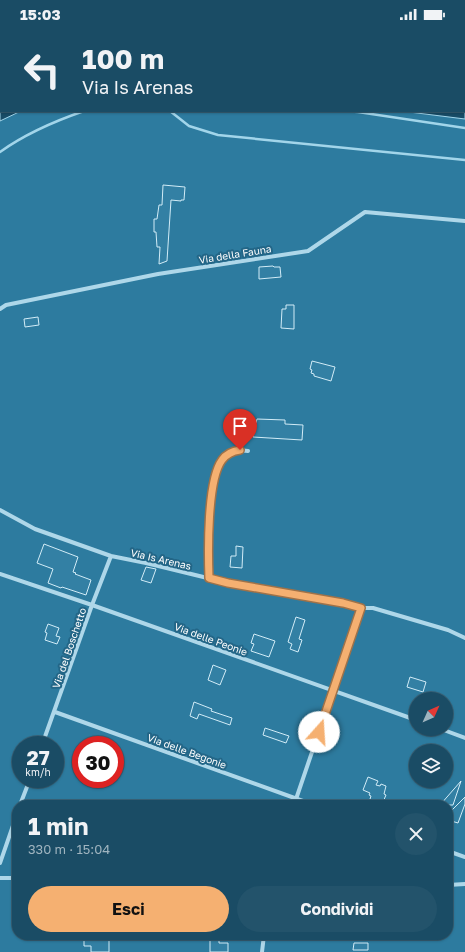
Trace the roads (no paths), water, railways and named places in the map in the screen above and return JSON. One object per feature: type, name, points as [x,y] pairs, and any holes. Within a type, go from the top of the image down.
[{"type":"street","name":"Via della Fauna","points":[[0,309],[6,304],[158,274],[308,251],[365,212],[465,221]]},
{"type":"street","points":[[209,578],[208,552],[210,515],[213,487],[217,472],[222,460],[230,452],[240,450],[248,451]]},
{"type":"street","name":"Via Is Arenas","points":[[0,510],[35,529],[111,556],[228,583],[343,603],[361,608],[373,608],[448,630],[465,638]]},
{"type":"street","name":"Via del Boschetto","points":[[46,736],[111,556]]},
{"type":"street","name":"Via delle Peonie","points":[[0,574],[92,605],[409,718]]},
{"type":"street","points":[[296,799],[361,608]]},
{"type":"street","name":"Via delle Begonie","points":[[55,712],[299,800]]},
{"type":"street","points":[[453,734],[465,738]]},
{"type":"street","points":[[22,800],[27,788]]},
{"type":"street","points":[[0,863],[12,828]]},
{"type":"street","points":[[453,853],[465,857]]},
{"type":"street","points":[[0,878],[12,878]]},
{"type":"street","points":[[453,885],[465,884]]},
{"type":"street","points":[[262,952],[263,940]]},
{"type":"waterway","points":[[0,152],[40,128],[81,112]]},
{"type":"waterway","points":[[171,112],[189,126],[218,135],[465,160]]},
{"type":"waterway","points":[[358,112],[465,128]]}]
